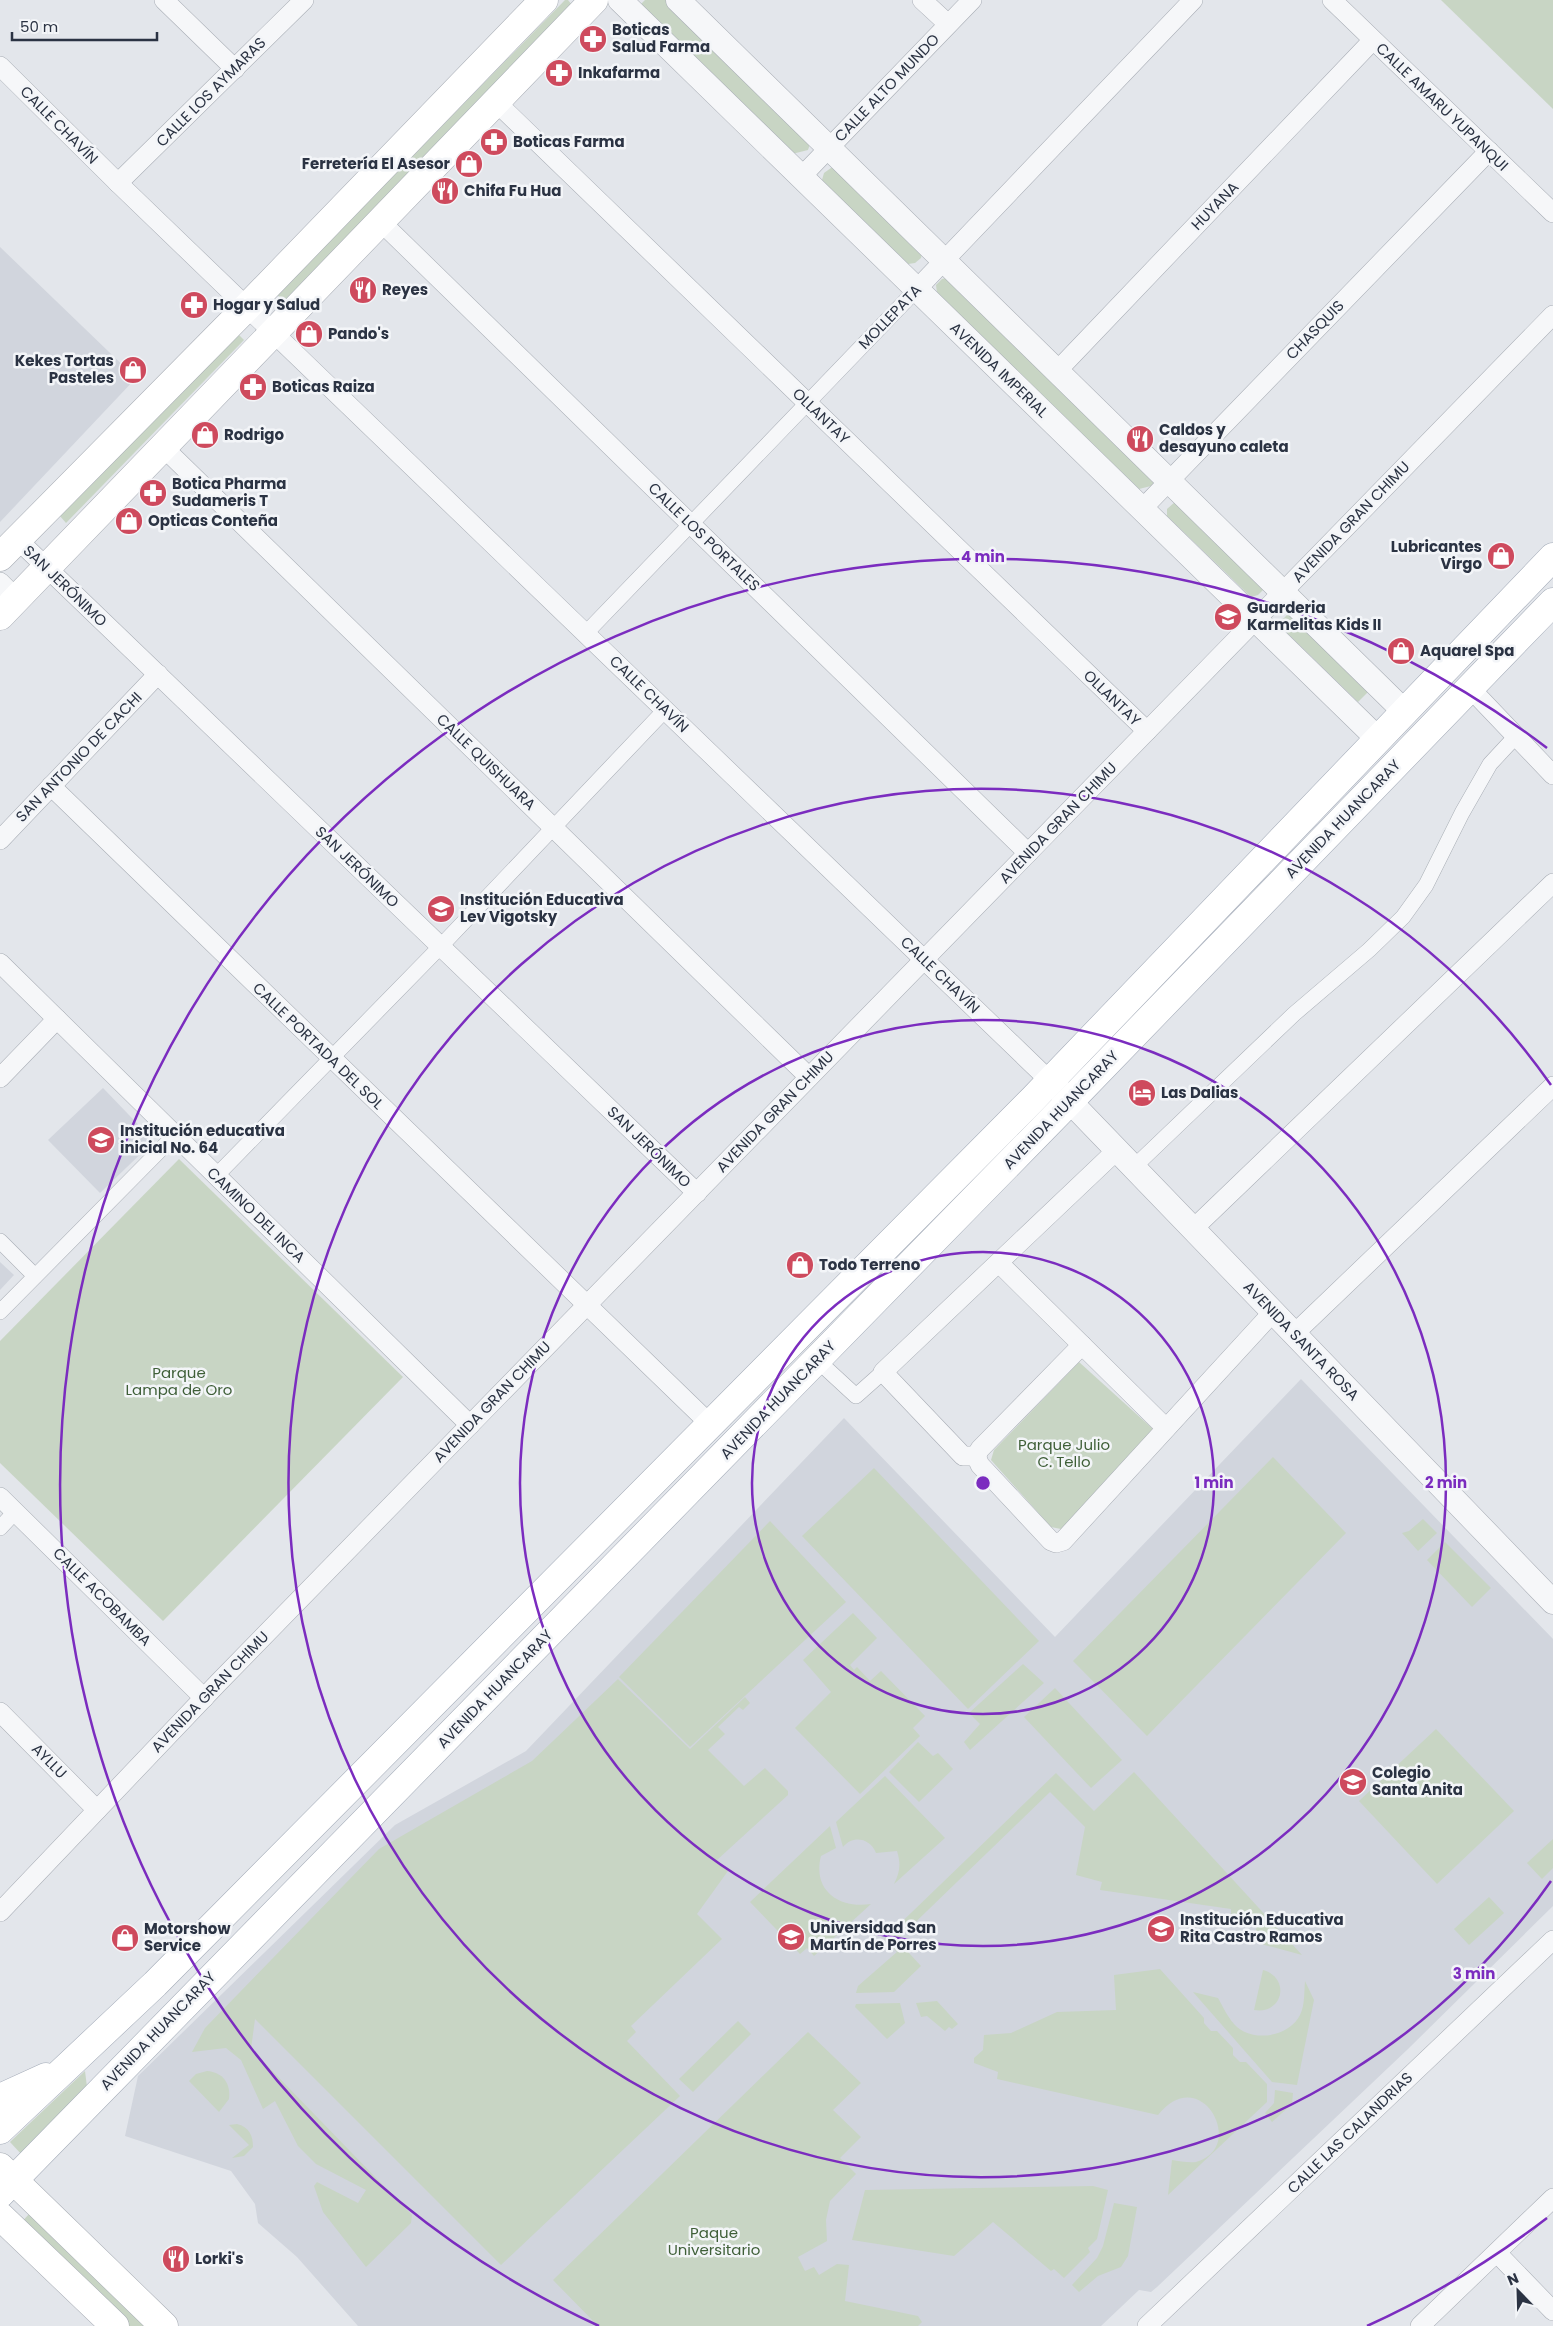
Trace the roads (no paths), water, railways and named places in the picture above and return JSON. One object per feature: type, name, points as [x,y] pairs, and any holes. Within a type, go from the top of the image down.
[{"type":"main road","points":[[9,548],[247,308],[544,0]]},
{"type":"main road","points":[[5,599],[46,568],[594,0]]},
{"type":"main road","name":"AVENIDA HUANCARAY","points":[[0,2130],[155,1984],[1050,1081],[1553,558]]},
{"type":"main road","name":"AVENIDA HUANCARAY","points":[[4,2180],[816,1360],[1070,1101],[1553,602]]},
{"type":"main road","points":[[0,2098],[68,2067]]},
{"type":"main road","points":[[4,2180],[164,2326]]},
{"type":"main road","points":[[0,2216],[115,2326]]},
{"type":"street","points":[[164,0],[235,69]]},
{"type":"street","name":"CALLE LOS AYMARAS","points":[[118,183],[304,0]]},
{"type":"street","name":"AVENIDA IMPERIAL","points":[[620,0],[1379,740]]},
{"type":"street","points":[[678,0],[1405,712]]},
{"type":"street","points":[[922,0],[948,24]]},
{"type":"street","name":"CALLE ALTO MUNDO","points":[[801,177],[972,0]]},
{"type":"street","name":"MOLLEPATA","points":[[586,633],[1194,0]]},
{"type":"street","name":"CALLE AMARU YUPANQUI","points":[[1332,0],[1553,213]]},
{"type":"street","name":"HUYANA","points":[[1057,371],[1373,40]]},
{"type":"street","name":"CALLE CHAVÍN","points":[[0,66],[247,308],[1050,1081]]},
{"type":"street","name":"OLLANTAY","points":[[495,101],[1147,731]]},
{"type":"street","name":"CHASQUIS","points":[[1142,509],[1489,152]]},
{"type":"street","name":"CALLE LOS PORTALES","points":[[380,222],[1028,853]]},
{"type":"street","name":"AVENIDA GRAN CHIMU","points":[[0,1912],[204,1698],[1553,315]]},
{"type":"street","name":"CALLE QUISHUARA","points":[[163,447],[809,1077]]},
{"type":"street","name":"SAN JERÓNIMO","points":[[9,548],[46,568],[697,1193]]},
{"type":"street","name":"SAN ANTONIO DE CACHI","points":[[0,840],[158,674]]},
{"type":"street","points":[[1470,688],[1553,775]]},
{"type":"street","points":[[216,1176],[440,947],[665,710]]},
{"type":"street","points":[[1134,1167],[1294,1014],[1369,950],[1403,917],[1426,885],[1462,812],[1490,764],[1516,736]]},
{"type":"street","name":"CALLE PORTADA DEL SOL","points":[[51,786],[330,1058],[711,1424]]},
{"type":"street","points":[[1193,1228],[1553,883]]},
{"type":"street","name":"CAMINO DEL INCA","points":[[0,963],[470,1425]]},
{"type":"street","points":[[0,1078],[57,1019]]},
{"type":"street","name":"AVENIDA SANTA ROSA","points":[[1050,1081],[1553,1602]]},
{"type":"street","points":[[1294,1334],[1553,1086]]},
{"type":"street","points":[[0,1312],[175,1136]]},
{"type":"street","points":[[816,1360],[856,1396],[1118,1150]]},
{"type":"street","points":[[0,1241],[35,1276]]},
{"type":"street","points":[[998,1263],[1166,1428]]},
{"type":"street","points":[[976,1456],[980,1465],[1051,1541],[1056,1543],[1063,1541],[1272,1312]]},
{"type":"street","points":[[976,1456],[980,1449],[1082,1345]]},
{"type":"street","points":[[883,1372],[963,1456],[976,1456]]},
{"type":"street","name":"CALLE ACOBAMBA","points":[[0,1497],[204,1698]]},
{"type":"street","points":[[0,1528],[15,1512]]},
{"type":"street","name":"AYLLU","points":[[0,1712],[97,1810]]},
{"type":"street","name":"CALLE LAS CALANDRIAS","points":[[1147,2326],[1553,1940]]},
{"type":"street","points":[[1420,2326],[1553,2198]]},
{"type":"street","points":[[1497,2252],[1553,2311]]},
{"type":"place","name":"Boticas Salud Farma","points":[[593,39]]},
{"type":"place","name":"Inkafarma","points":[[559,73]]},
{"type":"place","name":"Boticas Farma","points":[[494,142]]},
{"type":"place","name":"Ferretería El Asesor","points":[[469,164]]},
{"type":"place","name":"Chifa Fu Hua","points":[[445,191]]},
{"type":"place","name":"Reyes","points":[[363,290]]},
{"type":"place","name":"Hogar y Salud","points":[[194,305]]},
{"type":"place","name":"Pando's","points":[[309,334]]},
{"type":"place","name":"Kekes Tortas Pasteles","points":[[133,370]]},
{"type":"place","name":"Boticas Raiza","points":[[253,387]]},
{"type":"place","name":"Rodrigo","points":[[205,435]]},
{"type":"place","name":"Caldos y desayuno caleta","points":[[1140,439]]},
{"type":"place","name":"Botica Pharma Sudameris T","points":[[153,493]]},
{"type":"place","name":"Opticas Conteña","points":[[129,521]]},
{"type":"place","name":"Lubricantes Virgo","points":[[1501,556]]},
{"type":"place","name":"Guarderia Karmelitas Kids II","points":[[1228,617]]},
{"type":"place","name":"Aquarel Spa","points":[[1401,651]]},
{"type":"place","name":"Institución Educativa Lev Vigotsky","points":[[441,909]]},
{"type":"place","name":"Las Dalias","points":[[1142,1093]]},
{"type":"place","name":"Institución educativa inicial No. 64","points":[[101,1140]]},
{"type":"place","name":"Todo Terreno","points":[[800,1265]]},
{"type":"place","name":"Colegio Santa Anita","points":[[1353,1782]]},
{"type":"place","name":"Institución Educativa Rita Castro Ramos","points":[[1161,1929]]},
{"type":"place","name":"Universidad San Martín de Porres","points":[[791,1937]]},
{"type":"place","name":"Motorshow Service","points":[[125,1938]]},
{"type":"place","name":"Lorki's","points":[[176,2259]]},
{"type":"park label","name":"Parque Lampa de Oro","points":[[179,1382]]},
{"type":"park label","name":"Parque Julio C. Tello","points":[[1064,1454]]},
{"type":"park label","name":"Paque Universitario","points":[[714,2242]]}]
